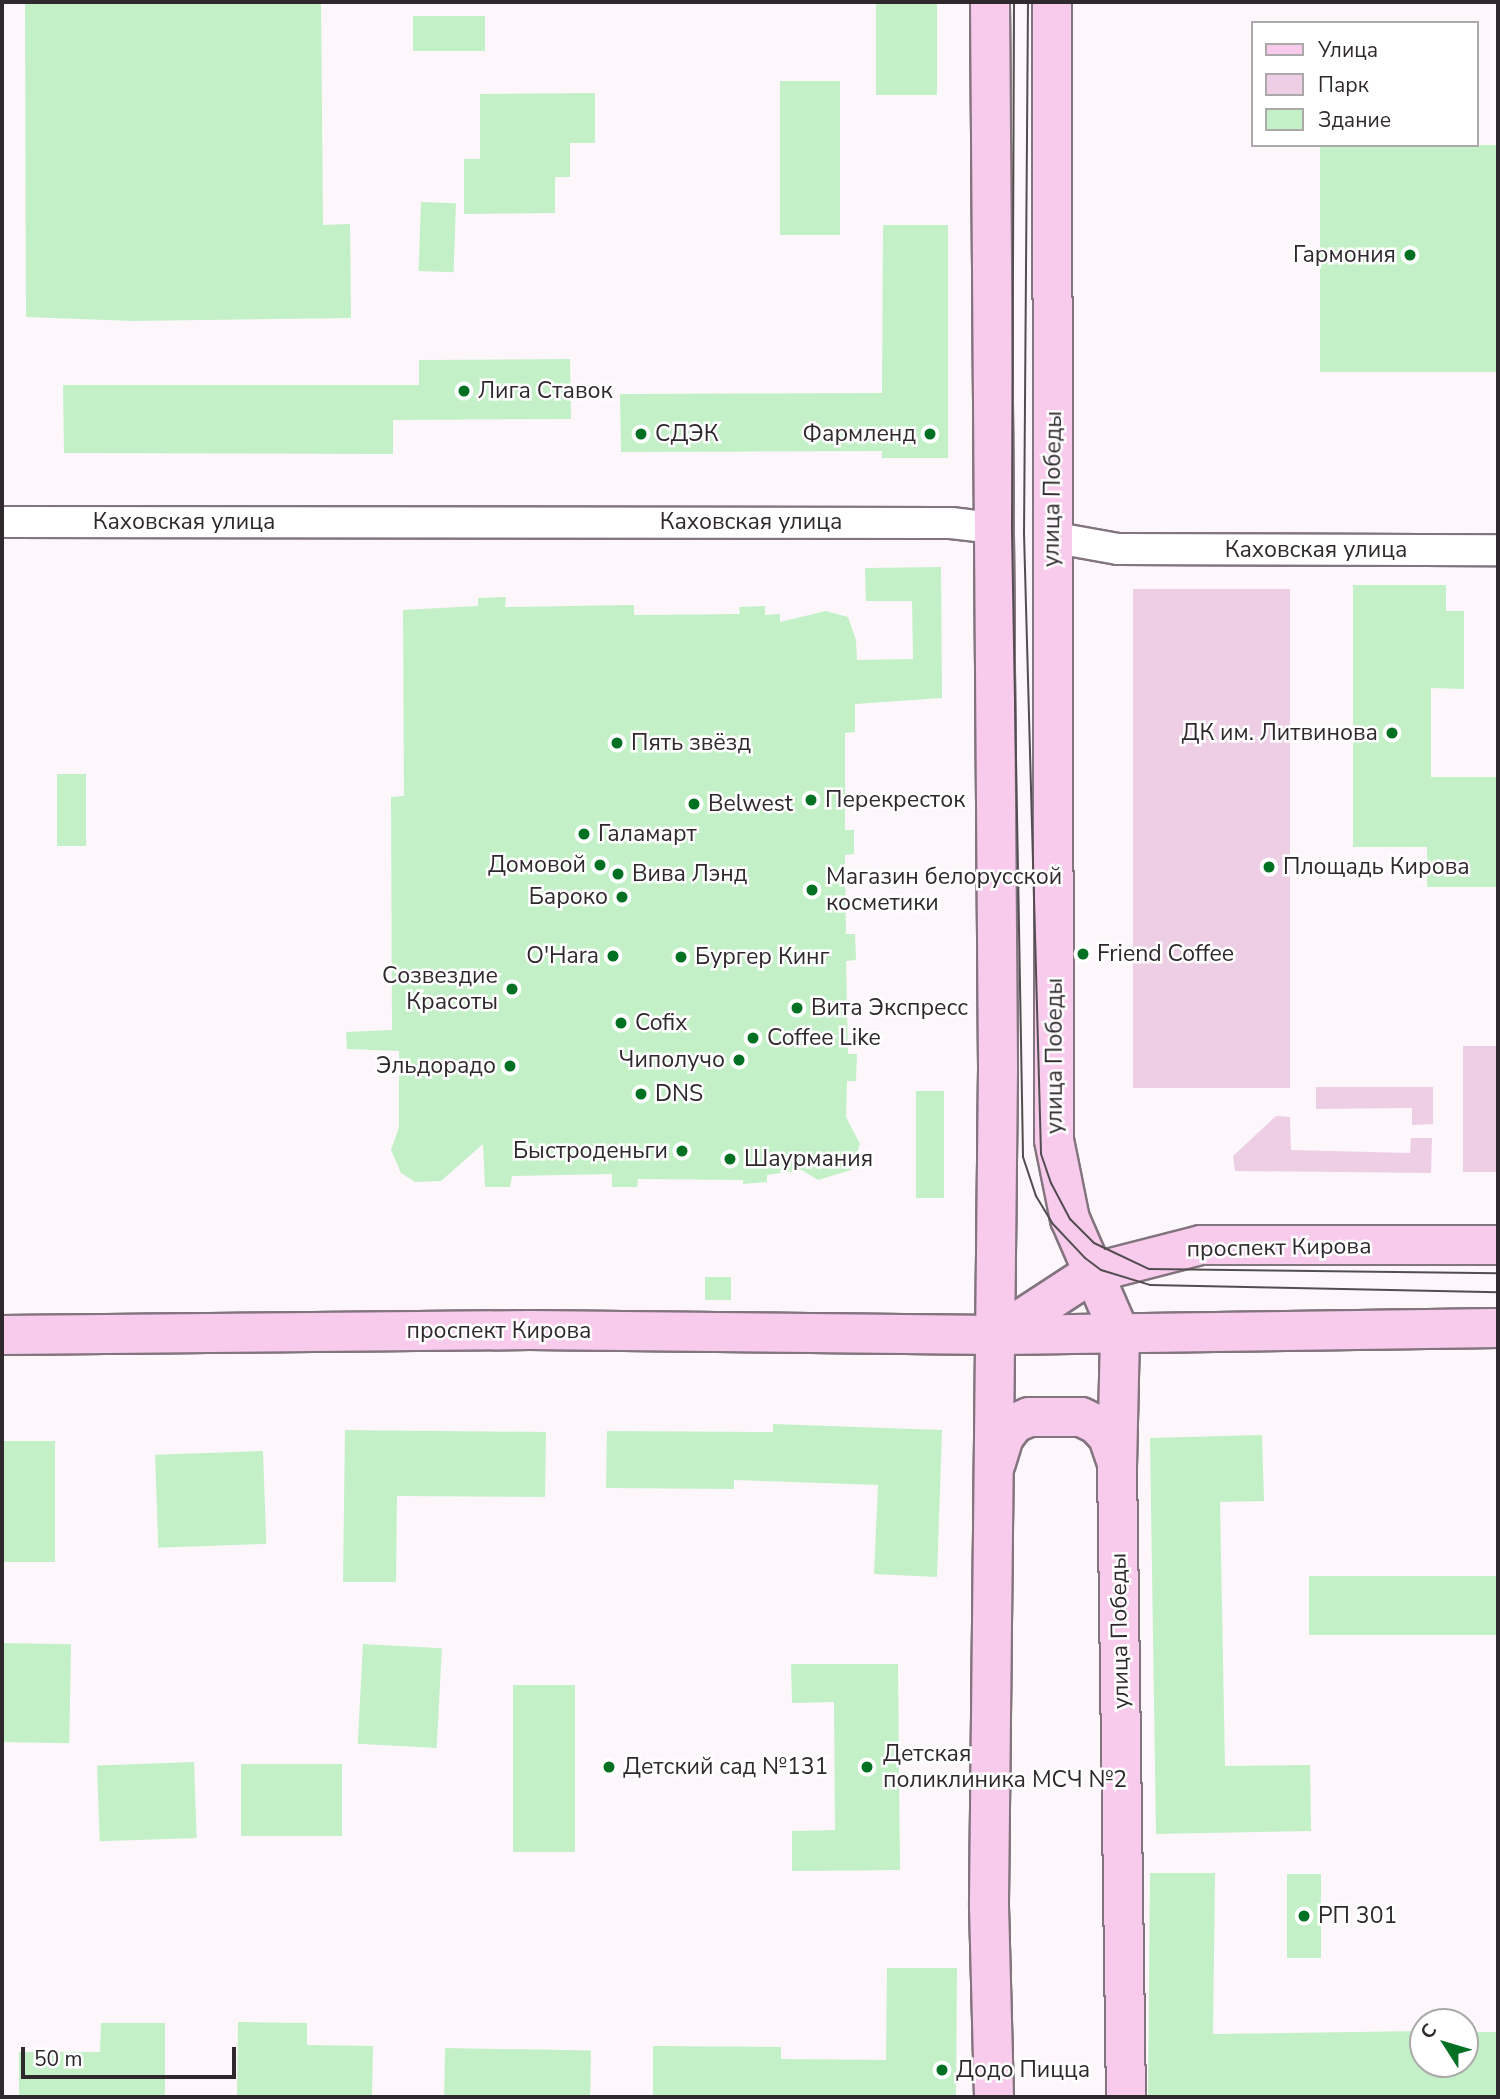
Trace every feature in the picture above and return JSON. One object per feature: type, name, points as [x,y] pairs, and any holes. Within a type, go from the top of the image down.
[{"type":"main road","points":[[990,2],[997,1335],[989,1906],[994,2097]]},
{"type":"main road","name":"улица Победы","points":[[1052,2],[1054,1140],[1070,1219],[1092,1273],[1109,1301],[1120,1334],[1118,1464],[1126,2097]]},
{"type":"main road","name":"Каховская улица","points":[[993,528],[1051,537]]},
{"type":"main road","name":"проспект Кирова","points":[[997,1335],[1092,1273],[1200,1245],[1498,1245]]},
{"type":"main road","name":"проспект Кирова","points":[[2,1335],[530,1330],[997,1335],[1498,1328]]},
{"type":"main road","points":[[995,1465],[1004,1437],[1015,1423],[1029,1417],[1081,1417],[1096,1424],[1108,1437],[1118,1464]]},
{"type":"street","name":"Каховская улица","points":[[2,522],[951,523],[993,528]]},
{"type":"street","name":"Каховская улица","points":[[1051,537],[1118,549],[1498,551]]},
{"type":"green space","points":[[1133,589],[1290,589],[1290,1088],[1133,1088]]},
{"type":"green space","points":[[1463,1046],[1498,1046],[1498,1172],[1463,1172]]},
{"type":"green space","points":[[1316,1087],[1433,1087],[1433,1124],[1412,1125],[1412,1108],[1316,1109]]},
{"type":"green space","points":[[1276,1116],[1290,1117],[1291,1150],[1410,1153],[1411,1138],[1432,1138],[1431,1173],[1235,1171],[1233,1156]]},
{"type":"building","points":[[25,2],[321,2],[323,225],[350,224],[351,318],[133,321],[26,317]]},
{"type":"building","points":[[876,2],[937,2],[937,95],[876,95]]},
{"type":"building","points":[[413,16],[485,16],[485,51],[413,51]]},
{"type":"building","points":[[780,81],[840,81],[840,235],[780,235]]},
{"type":"building","points":[[595,93],[595,143],[570,143],[570,177],[555,177],[555,213],[464,214],[464,159],[480,159],[480,94]]},
{"type":"building","name":"Гармония","points":[[1498,145],[1498,372],[1320,372],[1320,147]]},
{"type":"building","points":[[421,202],[456,203],[454,272],[419,271]]},
{"type":"building","points":[[883,225],[948,225],[948,458],[882,458],[882,451],[621,452],[620,394],[882,393]]},
{"type":"building","points":[[570,359],[571,419],[393,420],[393,454],[64,453],[63,385],[419,385],[419,360]]},
{"type":"building","name":"Вива Лэнд","points":[[941,567],[942,698],[855,704],[855,732],[845,733],[845,830],[854,830],[854,854],[845,855],[846,934],[855,934],[856,960],[846,961],[848,1054],[857,1054],[856,1081],[847,1081],[846,1117],[860,1144],[851,1170],[818,1180],[802,1170],[767,1175],[767,1182],[743,1184],[743,1180],[638,1179],[637,1187],[612,1187],[612,1174],[512,1176],[510,1187],[485,1187],[483,1144],[441,1181],[415,1182],[401,1173],[391,1150],[399,1127],[399,1051],[347,1049],[346,1032],[392,1030],[391,797],[404,796],[403,610],[478,606],[478,598],[506,597],[505,607],[634,605],[634,615],[740,614],[739,607],[765,606],[765,615],[780,614],[780,622],[826,611],[848,617],[856,640],[857,660],[913,659],[912,601],[866,601],[865,568]]},
{"type":"building","name":"ДК им. Литвинова","points":[[1353,585],[1446,585],[1446,611],[1464,611],[1464,689],[1431,688],[1431,777],[1498,777],[1498,887],[1427,887],[1427,847],[1353,847]]},
{"type":"building","points":[[57,774],[86,774],[86,846],[57,846]]},
{"type":"building","points":[[916,1091],[944,1091],[944,1198],[916,1198]]},
{"type":"building","points":[[705,1277],[731,1277],[731,1300],[705,1300]]},
{"type":"building","points":[[773,1424],[942,1430],[937,1577],[874,1574],[878,1485],[734,1480],[734,1489],[606,1488],[607,1431],[773,1432]]},
{"type":"building","points":[[345,1430],[546,1432],[545,1497],[397,1496],[396,1582],[343,1582]]},
{"type":"building","points":[[1262,1435],[1264,1501],[1220,1502],[1225,1766],[1310,1765],[1311,1831],[1156,1834],[1150,1438]]},
{"type":"building","points":[[2,1441],[55,1441],[55,1562],[2,1562]]},
{"type":"building","points":[[263,1451],[266,1544],[158,1548],[155,1455]]},
{"type":"building","points":[[1309,1576],[1498,1576],[1498,1635],[1309,1635]]},
{"type":"building","points":[[2,1643],[71,1644],[69,1743],[2,1742]]},
{"type":"building","points":[[363,1644],[442,1648],[437,1748],[358,1744]]},
{"type":"building","name":"Детская поликлиника МСЧ №2","points":[[791,1664],[898,1664],[900,1870],[792,1871],[792,1831],[835,1830],[834,1702],[792,1703]]},
{"type":"building","points":[[513,1685],[575,1685],[575,1852],[513,1852]]},
{"type":"building","points":[[194,1762],[197,1838],[100,1841],[97,1765]]},
{"type":"building","points":[[241,1764],[342,1764],[342,1836],[241,1836]]},
{"type":"building","points":[[1150,1873],[1215,1873],[1213,2034],[1409,2031],[1409,2078],[1479,2078],[1479,2032],[1498,2032],[1498,2097],[1148,2097]]},
{"type":"building","name":"РП 301","points":[[1287,1874],[1321,1874],[1321,1958],[1287,1958]]},
{"type":"building","points":[[887,1968],[957,1968],[956,2097],[653,2097],[653,2046],[781,2047],[781,2059],[886,2060]]},
{"type":"building","points":[[238,2022],[307,2023],[307,2045],[373,2046],[372,2097],[237,2097]]},
{"type":"building","points":[[101,2023],[165,2023],[165,2097],[19,2097],[19,2052],[100,2052]]},
{"type":"building","points":[[445,2048],[591,2051],[590,2097],[444,2097]]},
{"type":"tram line","points":[[1014,2],[1012,531],[1023,1157],[1036,1196],[1052,1223],[1085,1258],[1101,1270],[1150,1285],[1498,1292]]},
{"type":"tram line","points":[[1028,2],[1024,533],[1041,1154],[1051,1183],[1070,1219],[1094,1243],[1149,1269],[1498,1273]]},
{"type":"place","name":"Гармония","points":[[1410,255]]},
{"type":"place","name":"Лига Ставок","points":[[464,391]]},
{"type":"place","name":"СДЭК","points":[[641,434]]},
{"type":"place","name":"Фармленд","points":[[930,434]]},
{"type":"place","name":"ДК им. Литвинова","points":[[1392,733]]},
{"type":"place","name":"Пять звёзд","points":[[617,743]]},
{"type":"place","name":"Перекресток","points":[[811,800]]},
{"type":"place","name":"Belwest","points":[[694,804]]},
{"type":"place","name":"Галамарт","points":[[584,834]]},
{"type":"place","name":"Домовой","points":[[600,865]]},
{"type":"place","name":"Площадь Кирова","points":[[1269,867]]},
{"type":"place","name":"Вива Лэнд","points":[[618,874]]},
{"type":"place","name":"Магазин белорусской косметики","points":[[812,890]]},
{"type":"place","name":"Бароко","points":[[622,897]]},
{"type":"place","name":"Friend Coffee","points":[[1083,954]]},
{"type":"place","name":"O'Hara","points":[[613,956]]},
{"type":"place","name":"Бургер Кинг","points":[[681,957]]},
{"type":"place","name":"Созвездие Красоты","points":[[512,989]]},
{"type":"place","name":"Вита Экспресс","points":[[797,1008]]},
{"type":"place","name":"Cofix","points":[[621,1023]]},
{"type":"place","name":"Coffee Like","points":[[753,1038]]},
{"type":"place","name":"Чиполучо","points":[[739,1060]]},
{"type":"place","name":"Эльдорадо","points":[[510,1066]]},
{"type":"place","name":"DNS","points":[[641,1094]]},
{"type":"place","name":"Быстроденьги","points":[[682,1151]]},
{"type":"place","name":"Шаурмания","points":[[730,1159]]},
{"type":"place","name":"Детский сад №131","points":[[609,1767]]},
{"type":"place","name":"Детская поликлиника МСЧ №2","points":[[867,1767]]},
{"type":"place","name":"РП 301","points":[[1304,1916]]},
{"type":"place","name":"Додо Пицца","points":[[942,2070]]}]
